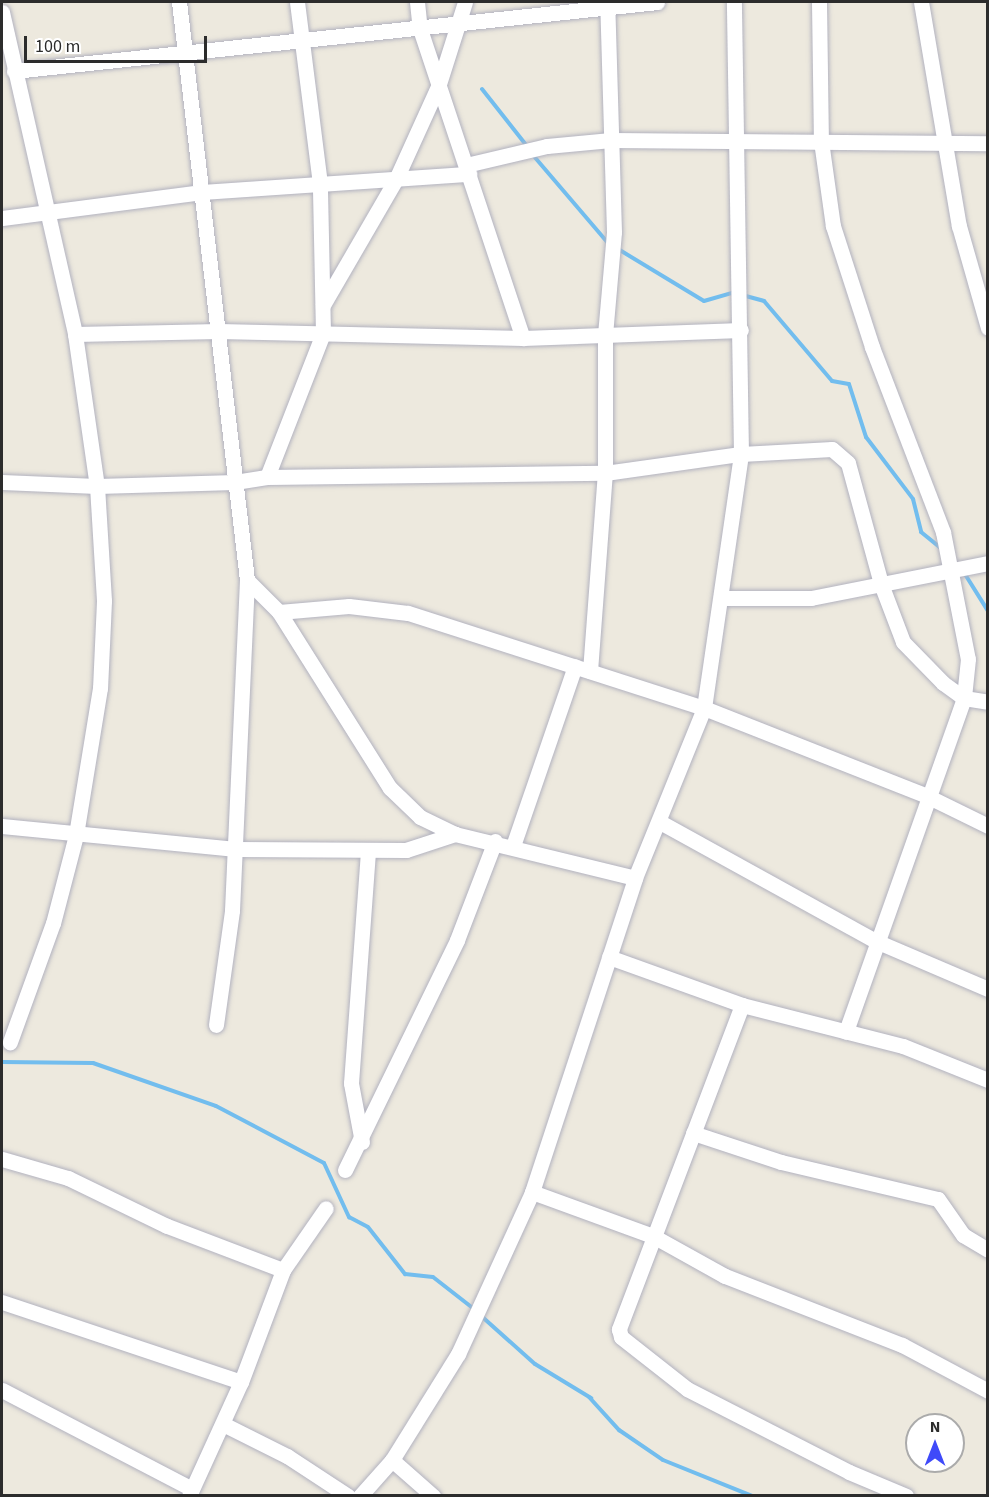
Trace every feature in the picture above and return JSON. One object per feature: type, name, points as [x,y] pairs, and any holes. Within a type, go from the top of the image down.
[{"type":"street","points":[[179,2],[247,580],[236,849],[216,1025]]},
{"type":"street","points":[[267,477],[323,333],[320,184],[297,2]]},
{"type":"street","points":[[417,2],[420,29],[523,338]]},
{"type":"street","points":[[323,305],[396,179],[439,84],[465,2]]},
{"type":"street","points":[[14,72],[302,39],[456,25],[607,3],[657,2]]},
{"type":"street","points":[[360,1496],[392,1460],[458,1354],[532,1192],[635,878],[660,822],[704,708],[741,454],[741,330],[734,2]]},
{"type":"street","points":[[819,2],[821,141],[841,257],[943,532],[967,653],[964,698],[876,940],[846,1032]]},
{"type":"street","points":[[921,2],[947,143],[959,226],[987,328]]},
{"type":"street","points":[[590,671],[605,473],[605,335],[614,232],[607,3]]},
{"type":"street","points":[[2,12],[43,210],[75,334],[97,486],[104,601],[99,688],[76,835],[53,923],[10,1042]]},
{"type":"street","points":[[2,218],[43,210],[202,192],[396,179],[467,170],[547,146],[611,140],[987,142]]},
{"type":"street","points":[[75,334],[219,331],[523,338],[741,330]]},
{"type":"street","points":[[2,482],[97,486],[236,482],[267,477],[605,473],[741,454],[832,449],[842,453],[881,584],[903,642],[919,661],[964,698],[987,702]]},
{"type":"street","points":[[721,598],[797,599],[952,573],[987,562]]},
{"type":"street","points":[[247,580],[279,612],[390,788],[420,817],[455,834],[495,841],[635,878]]},
{"type":"street","points":[[279,612],[349,606],[408,613],[704,708],[927,796],[987,826]]},
{"type":"street","points":[[513,846],[575,666]]},
{"type":"street","points":[[660,822],[876,940],[987,989]]},
{"type":"street","points":[[2,826],[236,849],[368,851],[429,846],[455,834]]},
{"type":"street","points":[[345,1170],[362,1142],[457,940],[495,841]]},
{"type":"street","points":[[362,1142],[351,1083],[368,851]]},
{"type":"street","points":[[609,957],[742,1005],[903,1046],[987,1080]]},
{"type":"street","points":[[742,1005],[653,1236],[620,1329],[624,1343],[687,1389],[849,1472],[906,1496]]},
{"type":"street","points":[[693,1133],[781,1162],[938,1199],[963,1235],[987,1250]]},
{"type":"street","points":[[2,1159],[69,1178],[167,1226],[283,1269]]},
{"type":"street","points":[[532,1192],[653,1236],[725,1276],[902,1345],[987,1391]]},
{"type":"street","points":[[2,1390],[190,1492],[242,1382],[283,1269],[326,1208]]},
{"type":"street","points":[[2,1302],[242,1382]]},
{"type":"street","points":[[224,1424],[287,1456],[348,1496]]},
{"type":"street","points":[[392,1460],[433,1496]]},
{"type":"waterway","points":[[482,89],[526,145]]},
{"type":"waterway","points":[[532,154],[609,244]]},
{"type":"waterway","points":[[618,249],[704,301],[735,292]]},
{"type":"waterway","points":[[742,295],[764,301],[832,381],[849,384],[866,437],[913,499],[921,532],[941,548]]},
{"type":"waterway","points":[[963,571],[988,611]]},
{"type":"waterway","points":[[2,1062],[93,1063],[216,1106],[324,1163],[349,1217],[368,1227],[405,1274],[433,1277],[474,1309]]},
{"type":"waterway","points":[[479,1314],[535,1364],[591,1398]]},
{"type":"waterway","points":[[589,1397],[619,1430],[663,1460],[752,1496]]}]
